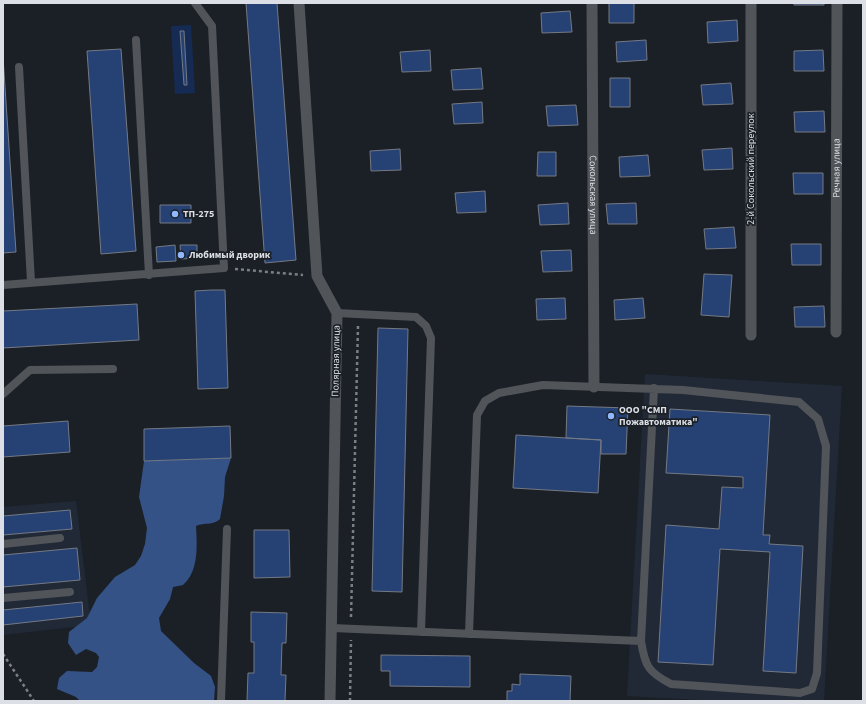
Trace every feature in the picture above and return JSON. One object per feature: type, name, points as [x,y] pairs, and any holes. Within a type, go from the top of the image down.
[{"type":"street","name":"Полярная улица","points":[[299,3],[317,276],[337,313],[330,701]]},
{"type":"street","name":"Сокольская улица","points":[[592,3],[594,387]]},
{"type":"street","name":"2-й Сокольский переулок","points":[[751,335],[752,3]]},
{"type":"street","name":"Речная улица","points":[[836,332],[837,3]]},
{"type":"lane","points":[[3,285],[149,275],[224,268],[212,26],[195,3]]},
{"type":"lane","points":[[136,40],[149,275]]},
{"type":"lane","points":[[19,67],[31,282]]},
{"type":"lane","points":[[337,313],[416,317],[426,326],[431,338],[421,632]]},
{"type":"lane","points":[[3,394],[30,370],[113,369]]},
{"type":"lane","points":[[469,634],[477,415],[485,401],[498,393],[543,385],[654,388],[799,402],[818,419],[826,446],[817,673],[812,689],[800,693],[671,684],[654,675],[644,659],[641,641],[654,388]]},
{"type":"lane","points":[[221,701],[227,529]]},
{"type":"lane","points":[[3,544],[60,538]]},
{"type":"lane","points":[[3,598],[70,592]]},
{"type":"lane","points":[[332,628],[641,641]]},
{"type":"path","points":[[224,268],[317,276]]},
{"type":"path","points":[[350,701],[358,314]]},
{"type":"path","points":[[3,654],[34,701]]},
{"type":"shaded area","points":[[191,25],[195,93],[175,94],[171,26]]},
{"type":"shaded area","points":[[645,374],[842,386],[824,701],[717,701],[627,696]]},
{"type":"shaded area","points":[[231,458],[225,477],[224,496],[220,519],[211,523],[196,526],[196,557],[192,573],[183,585],[173,587],[170,599],[159,618],[161,631],[194,663],[211,676],[215,687],[214,701],[80,701],[76,697],[57,689],[59,678],[67,671],[92,672],[97,667],[99,657],[96,653],[86,649],[76,655],[68,643],[69,632],[87,618],[97,598],[115,577],[135,565],[141,556],[145,544],[147,528],[139,497],[144,461]]},
{"type":"shaded area","points":[[76,501],[91,625],[3,635],[3,507]]},
{"type":"building","points":[[246,3],[277,3],[296,260],[265,263]]},
{"type":"building","points":[[609,3],[634,3],[634,23],[609,23]]},
{"type":"building","points":[[794,3],[824,3],[824,5],[794,5]]},
{"type":"building","points":[[570,11],[572,32],[542,33],[541,13]]},
{"type":"building","points":[[737,20],[738,41],[708,43],[707,22]]},
{"type":"building","points":[[180,31],[184,31],[187,85],[184,85]]},
{"type":"building","points":[[646,40],[647,60],[617,62],[616,42]]},
{"type":"building","points":[[121,49],[136,251],[101,254],[87,51]]},
{"type":"building","points":[[430,50],[431,71],[402,72],[400,52]]},
{"type":"building","points":[[823,50],[824,71],[794,71],[794,51]]},
{"type":"building","points":[[3,57],[16,252],[3,253]]},
{"type":"building","points":[[481,68],[483,89],[453,90],[451,70]]},
{"type":"building","points":[[610,78],[630,78],[630,107],[610,107]]},
{"type":"building","points":[[731,83],[733,104],[703,105],[701,85]]},
{"type":"building","points":[[482,102],[483,123],[454,124],[452,104]]},
{"type":"building","points":[[576,105],[578,125],[548,126],[546,106]]},
{"type":"building","points":[[824,111],[825,132],[795,132],[794,112]]},
{"type":"building","points":[[732,148],[733,169],[704,170],[702,150]]},
{"type":"building","points":[[400,149],[401,170],[371,171],[370,151]]},
{"type":"building","points":[[538,152],[556,152],[556,176],[537,176]]},
{"type":"building","points":[[648,155],[650,176],[620,177],[619,157]]},
{"type":"building","points":[[793,173],[823,173],[823,194],[794,194]]},
{"type":"building","points":[[485,191],[486,212],[457,213],[455,193]]},
{"type":"building","points":[[568,203],[569,224],[540,225],[538,205]]},
{"type":"building","points":[[636,203],[637,224],[608,224],[606,204]]},
{"type":"building","name":"ТП-275","points":[[160,205],[191,205],[191,223],[160,223]]},
{"type":"building","points":[[734,227],[736,248],[706,249],[704,229]]},
{"type":"building","points":[[791,244],[821,244],[821,265],[792,265]]},
{"type":"building","points":[[175,245],[176,261],[157,262],[156,247]]},
{"type":"building","points":[[180,245],[197,245],[197,258],[181,259]]},
{"type":"building","points":[[571,250],[572,271],[543,272],[541,251]]},
{"type":"building","points":[[704,274],[732,275],[729,317],[701,315]]},
{"type":"building","points":[[225,290],[228,388],[198,389],[195,291]]},
{"type":"building","points":[[565,298],[566,319],[537,320],[536,299]]},
{"type":"building","points":[[643,298],[645,318],[615,320],[614,300]]},
{"type":"building","points":[[137,304],[139,340],[3,348],[3,311]]},
{"type":"building","points":[[824,306],[825,327],[795,327],[794,307]]},
{"type":"building","points":[[378,328],[408,329],[402,592],[372,591]]},
{"type":"building","points":[[567,406],[628,408],[626,454],[601,454],[601,440],[566,438]]},
{"type":"building","points":[[670,409],[770,415],[763,535],[770,535],[769,544],[803,546],[796,673],[763,671],[770,552],[720,549],[713,665],[658,662],[666,525],[719,529],[722,487],[743,488],[743,477],[666,473]]},
{"type":"building","points":[[68,421],[70,452],[3,457],[3,426]]},
{"type":"building","points":[[230,426],[231,458],[144,461],[144,429]]},
{"type":"building","points":[[516,435],[601,440],[598,493],[513,488]]},
{"type":"building","points":[[70,510],[72,529],[3,535],[3,516]]},
{"type":"building","points":[[254,530],[289,530],[290,577],[254,578]]},
{"type":"building","points":[[77,548],[80,580],[3,587],[3,555]]},
{"type":"building","points":[[82,602],[83,616],[3,625],[3,610]]},
{"type":"building","points":[[251,612],[287,613],[286,643],[282,643],[281,675],[286,675],[285,701],[247,701],[248,673],[254,673],[254,642],[251,642]]},
{"type":"building","points":[[381,655],[470,656],[470,687],[390,686],[390,671],[381,671]]},
{"type":"building","points":[[520,674],[571,676],[570,701],[507,701],[507,691],[512,691],[512,684],[520,685]]},
{"type":"place","name":"ТП-275","points":[[175,214]]},
{"type":"place","name":"Любимый дворик","points":[[181,255]]},
{"type":"place","name":"ООО \"СМП Пожавтоматика\"","points":[[611,416]]}]
